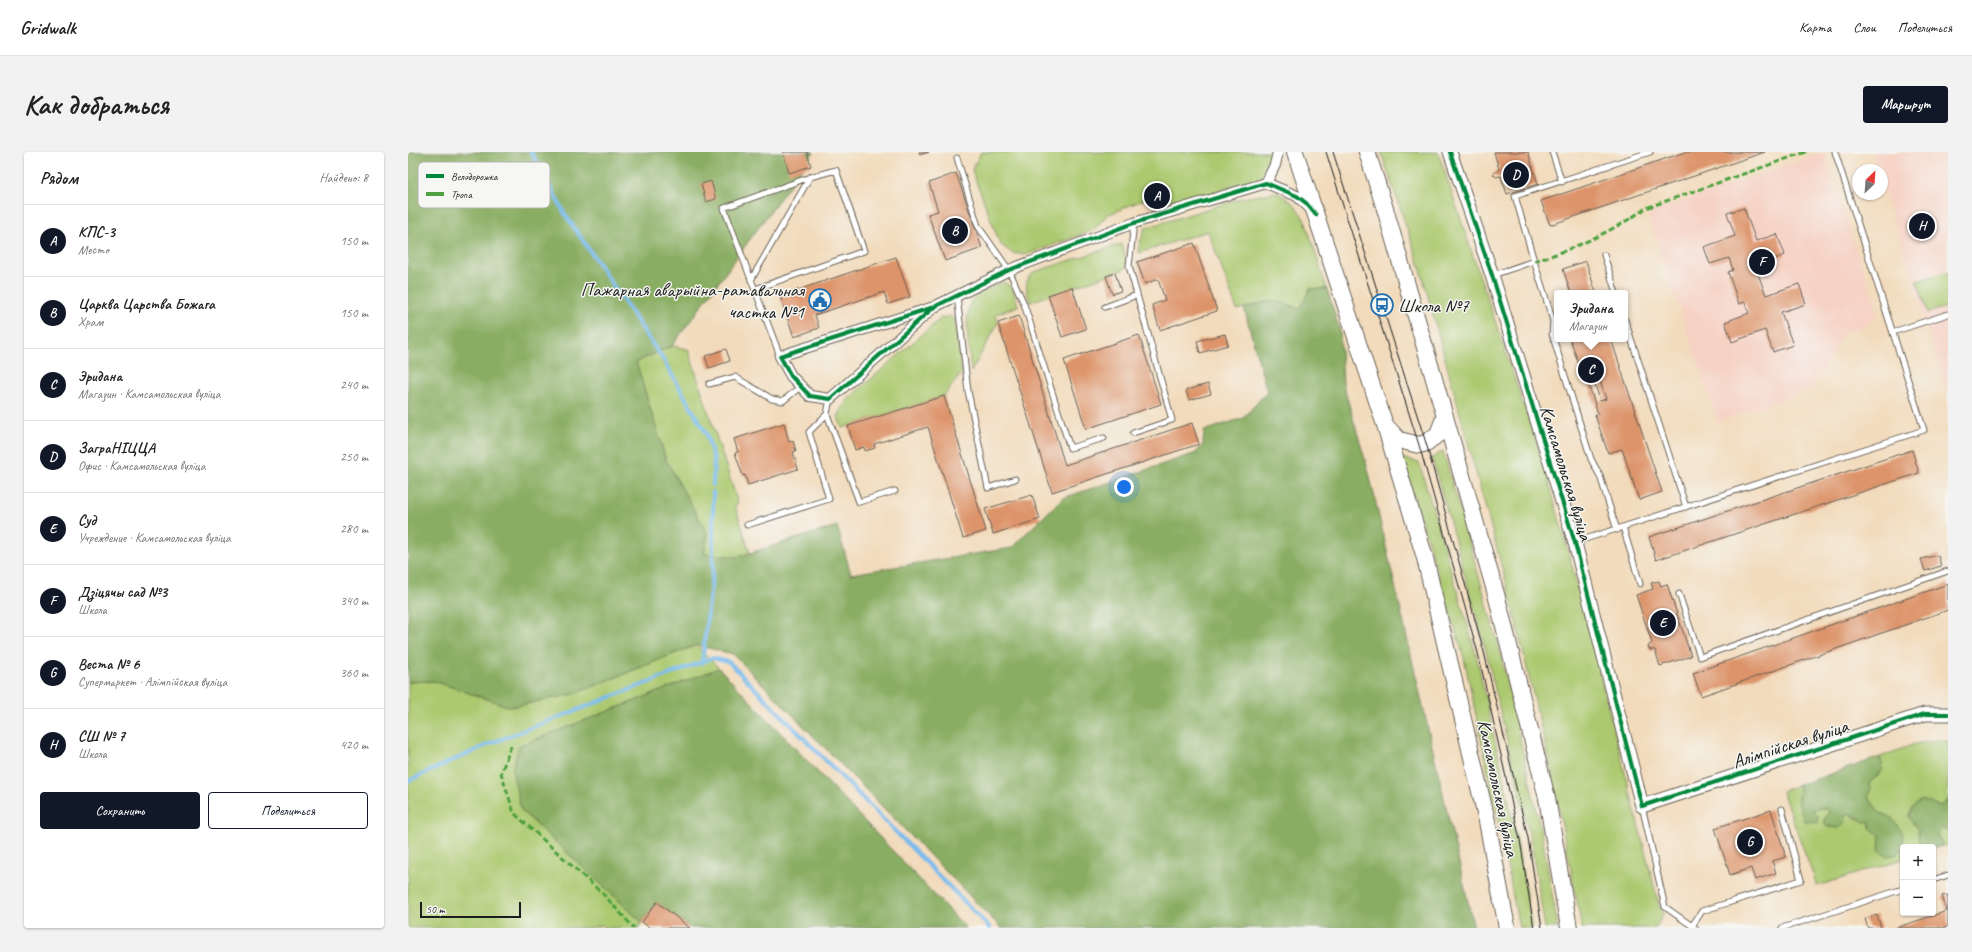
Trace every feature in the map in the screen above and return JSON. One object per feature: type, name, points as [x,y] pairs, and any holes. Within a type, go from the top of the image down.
[{"type":"main road","name":"Камсамольская вуліца","points":[[1294,152],[1385,425],[1425,558],[1487,821],[1507,928]]},
{"type":"main road","points":[[1367,152],[1386,212],[1496,594],[1547,798],[1569,928]]},
{"type":"main road","points":[[1385,425],[1399,440],[1419,445],[1426,443],[1438,434],[1445,416]]},
{"type":"street","points":[[1266,183],[1275,165],[1278,152]]},
{"type":"street","name":"Камсамольская вуліца","points":[[1450,152],[1492,275],[1575,543],[1642,806]]},
{"type":"street","points":[[934,307],[830,399],[810,396],[800,388],[791,376],[780,356],[934,307],[1009,270],[1134,223],[1266,183],[1296,196],[1316,216]]},
{"type":"street","name":"Алімпійская вуліца","points":[[1642,806],[1925,714],[1948,714]]},
{"type":"lane","points":[[1552,152],[1562,182]]},
{"type":"lane","points":[[1554,340],[1552,334],[1553,321],[1515,196],[1562,182],[1650,152]]},
{"type":"lane","points":[[1575,543],[1924,430],[1834,152]]},
{"type":"lane","points":[[956,158],[978,226],[1009,270],[1024,304],[1070,448],[1104,438]]},
{"type":"lane","points":[[755,289],[864,252],[836,170],[724,208],[780,356]]},
{"type":"lane","points":[[752,280],[810,178]]},
{"type":"lane","points":[[1133,433],[1172,420],[1129,266],[1134,223]]},
{"type":"lane","points":[[1604,255],[1615,290]]},
{"type":"lane","points":[[1492,275],[1534,261]]},
{"type":"lane","points":[[1105,307],[1137,295]]},
{"type":"lane","points":[[957,296],[968,391],[988,488],[1015,479]]},
{"type":"lane","points":[[1893,332],[1948,314]]},
{"type":"lane","points":[[1628,329],[1686,507]]},
{"type":"lane","points":[[1554,342],[1591,459],[1600,476],[1617,530]]},
{"type":"lane","points":[[709,384],[735,377],[746,382],[772,399],[783,401],[800,388]]},
{"type":"lane","points":[[830,399],[827,414],[859,502],[895,491]]},
{"type":"lane","points":[[747,525],[829,499],[809,432],[827,414]]},
{"type":"lane","points":[[1623,527],[1640,584]]},
{"type":"lane","points":[[1679,594],[1700,658],[1948,572]]},
{"type":"lane","points":[[1642,806],[1665,907],[1694,927],[1702,911],[1801,880],[1782,809]]},
{"type":"lane","points":[[1936,879],[1948,875]]},
{"type":"lane","points":[[1782,928],[1900,890]]},
{"type":"shaded area","points":[[1824,152],[1877,311],[1869,325],[1844,332],[1812,389],[1718,422],[1647,213]]},
{"type":"shaded area","points":[[1871,152],[1948,152],[1948,394],[1925,322],[1913,278],[1887,200],[1888,164],[1875,164]]},
{"type":"green space","points":[[408,152],[814,152],[672,346],[636,362],[666,460],[708,535],[704,554],[737,557],[837,526],[851,574],[1011,548],[1063,498],[1196,453],[1203,444],[1204,431],[1243,418],[1267,392],[1244,308],[1274,300],[1300,309],[1310,289],[1327,289],[1340,331],[1343,384],[1369,473],[1474,928],[1001,928],[733,654],[696,645],[574,694],[510,707],[434,681],[408,682]]},
{"type":"green space","points":[[981,152],[1272,152],[1272,159],[1265,178],[1172,203],[1164,185],[1144,194],[1145,199],[1107,215],[1094,230],[1025,255],[1012,253],[1000,244],[972,170]]},
{"type":"green space","points":[[1381,152],[1438,152],[1547,475],[1659,905],[1663,913],[1656,928],[1582,928],[1552,774],[1510,597],[1420,267]]},
{"type":"green space","points":[[1277,192],[1293,203],[1305,220],[1327,289],[1310,289],[1300,309],[1274,300],[1237,310],[1208,231],[1139,253],[1138,249],[1145,228],[1243,198]]},
{"type":"green space","points":[[1122,244],[1127,261],[1125,269],[1030,302],[1026,286],[1028,279],[1034,272]]},
{"type":"green space","points":[[1948,271],[1948,306],[1928,313],[1917,281]]},
{"type":"green space","points":[[1003,282],[1012,287],[1018,306],[996,314],[998,323],[971,372],[967,323],[970,305],[973,299],[980,294]]},
{"type":"green space","points":[[950,316],[955,320],[962,373],[944,396],[842,428],[838,417],[846,401],[941,318]]},
{"type":"green space","points":[[672,346],[688,349],[738,503],[735,505],[750,553],[737,557],[703,554],[708,535],[666,460],[636,362]]},
{"type":"green space","points":[[1443,451],[1499,647],[1542,835],[1558,928],[1545,928],[1530,838],[1486,651],[1432,458]]},
{"type":"green space","points":[[1402,458],[1419,462],[1476,654],[1517,840],[1532,928],[1519,928],[1464,658]]},
{"type":"green space","points":[[696,645],[719,668],[519,746],[521,810],[642,922],[639,928],[605,928],[602,925],[590,928],[408,928],[408,682],[434,681],[511,707],[574,694]]},
{"type":"green space","points":[[719,668],[966,928],[690,928],[657,902],[642,922],[521,810],[512,770],[519,746]]},
{"type":"green space","points":[[1937,740],[1948,741],[1948,802],[1947,801],[1940,806],[1934,805],[1918,830],[1919,844],[1900,844],[1900,860],[1817,886],[1782,791],[1799,785],[1798,802],[1813,811],[1817,808],[1825,808],[1830,812],[1837,814],[1850,813],[1855,818],[1870,822],[1871,828],[1880,836],[1891,817],[1880,813],[1868,797],[1871,788],[1869,784],[1883,769],[1880,757],[1915,744]]},
{"type":"green space","points":[[1880,757],[1883,769],[1869,784],[1871,788],[1868,797],[1880,813],[1891,817],[1902,832],[1904,844],[1900,844],[1900,850],[1896,855],[1886,856],[1879,850],[1880,836],[1871,828],[1870,822],[1864,822],[1850,813],[1845,815],[1846,822],[1839,828],[1827,827],[1824,821],[1829,811],[1825,808],[1817,808],[1813,811],[1818,816],[1818,823],[1804,821],[1798,802],[1799,785]]},
{"type":"green space","points":[[1921,800],[1940,806],[1947,800],[1948,831],[1942,827],[1937,835],[1942,846],[1936,848],[1936,844],[1919,844],[1918,830],[1908,817],[1913,806]]},
{"type":"green space","points":[[1942,827],[1948,831],[1948,845],[1942,846],[1941,841],[1937,836]]},
{"type":"building","points":[[783,152],[807,152],[811,166],[789,173]]},
{"type":"building","points":[[919,152],[929,152],[920,155]]},
{"type":"building","points":[[1494,152],[1528,152],[1538,184],[1507,194],[1501,176],[1496,177],[1493,174],[1499,169]]},
{"type":"building","points":[[1685,152],[1765,152],[1550,225],[1541,201]]},
{"type":"building","points":[[956,173],[982,248],[945,261],[928,214],[938,211],[929,183]]},
{"type":"building","points":[[711,181],[716,199],[706,202],[701,184]]},
{"type":"building","points":[[1163,187],[1167,198],[1150,205],[1146,194]]},
{"type":"building","points":[[1744,208],[1756,241],[1777,234],[1785,255],[1755,266],[1766,295],[1799,284],[1806,304],[1781,312],[1793,345],[1773,352],[1765,330],[1732,342],[1725,322],[1749,313],[1745,302],[1739,304],[1728,272],[1733,270],[1729,258],[1710,264],[1704,247],[1735,236],[1727,213]]},
{"type":"building","points":[[1194,243],[1217,311],[1160,330],[1152,305],[1165,300],[1158,279],[1145,284],[1137,262]]},
{"type":"building","name":"Пажарная аварыйна-ратавальная частка №1","points":[[896,257],[910,297],[888,304],[884,292],[815,315],[819,328],[794,337],[780,296]]},
{"type":"building","points":[[1586,261],[1595,290],[1570,290],[1563,269]]},
{"type":"building","points":[[1115,273],[1121,291],[1112,294],[1106,276]]},
{"type":"building","points":[[1072,287],[1086,329],[1062,337],[1048,295]]},
{"type":"building","points":[[1019,316],[1065,465],[1192,423],[1199,444],[1052,492],[998,323]]},
{"type":"building","points":[[1225,334],[1228,345],[1200,353],[1197,341]]},
{"type":"building","points":[[1139,335],[1161,404],[1086,429],[1064,360]]},
{"type":"building","points":[[1571,342],[1612,342],[1662,492],[1639,500],[1622,449],[1608,453],[1595,415],[1598,414],[1583,367],[1580,368]],"holes":[[[1598,375],[1606,399],[1600,401],[1593,377]]]},
{"type":"building","points":[[726,349],[730,361],[709,368],[705,356]]},
{"type":"building","points":[[1208,384],[1211,394],[1189,400],[1186,390]]},
{"type":"building","points":[[944,396],[986,531],[963,538],[928,427],[874,444],[875,448],[865,451],[864,447],[855,450],[848,426]]},
{"type":"building","points":[[784,423],[789,442],[793,441],[796,451],[793,452],[798,469],[748,485],[745,475],[743,476],[735,453],[738,452],[734,439]]},
{"type":"building","points":[[1912,450],[1919,473],[1656,560],[1649,537]]},
{"type":"building","points":[[1032,495],[1040,519],[993,534],[985,509]]},
{"type":"building","points":[[1938,555],[1941,566],[1925,571],[1921,559]]},
{"type":"building","points":[[1659,581],[1661,586],[1667,584],[1691,656],[1660,666],[1655,650],[1650,650],[1648,646],[1652,643],[1636,595],[1653,589],[1651,583]]},
{"type":"building","points":[[1948,584],[1948,610],[1701,696],[1693,673]]},
{"type":"building","points":[[1771,810],[1786,857],[1772,861],[1776,873],[1755,880],[1751,868],[1730,875],[1715,828]]},
{"type":"building","points":[[1948,895],[1948,928],[1895,928],[1932,916],[1936,916],[1936,915],[1947,911],[1942,896]]},
{"type":"building","points":[[657,902],[690,928],[650,928],[642,922]]},
{"type":"building","points":[[1877,915],[1881,928],[1868,928],[1865,919]]},
{"type":"waterway","points":[[531,152],[536,162]]},
{"type":"waterway","points":[[550,187],[565,214],[664,361],[706,433],[714,460],[713,485]]},
{"type":"waterway","points":[[702,663],[713,568],[713,492]]},
{"type":"waterway","points":[[408,781],[489,744],[712,658],[729,662],[990,928]]},
{"type":"tram line","points":[[1326,152],[1419,445],[1478,653],[1520,840],[1534,928]]},
{"type":"tram line","points":[[1333,152],[1426,443],[1484,652],[1528,838],[1542,928]]},
{"type":"marked path","points":[[1534,261],[1562,252],[1607,232],[1646,208],[1806,152]]},
{"type":"marked path","points":[[511,746],[501,773],[514,813],[604,895],[634,928]]},
{"type":"cycle path","points":[[1450,152],[1492,275],[1575,543],[1642,806],[1925,714],[1948,714]]},
{"type":"cycle path","points":[[934,307],[780,356],[791,376],[810,396],[830,399],[934,307],[1009,270],[1134,223],[1266,183],[1297,196],[1306,203],[1316,215]]},
{"type":"place","name":"ЗаграНІЦЦА","points":[[1516,175]]},
{"type":"place","name":"КПС-3","points":[[1157,196]]},
{"type":"place","name":"СШ № 7","points":[[1922,226]]},
{"type":"place","name":"Царква Царства Божага","points":[[955,231]]},
{"type":"place","name":"Дзіцячы сад №3","points":[[1762,262]]},
{"type":"place","name":"Пажарная аварыйна-ратавальная частка №1","points":[[820,300]]},
{"type":"place","name":"Школа №7","points":[[1382,305]]},
{"type":"place","name":"Эридана","points":[[1591,370]]},
{"type":"place","name":"Суд","points":[[1663,623]]},
{"type":"place","name":"Веста № 6","points":[[1750,842]]}]
